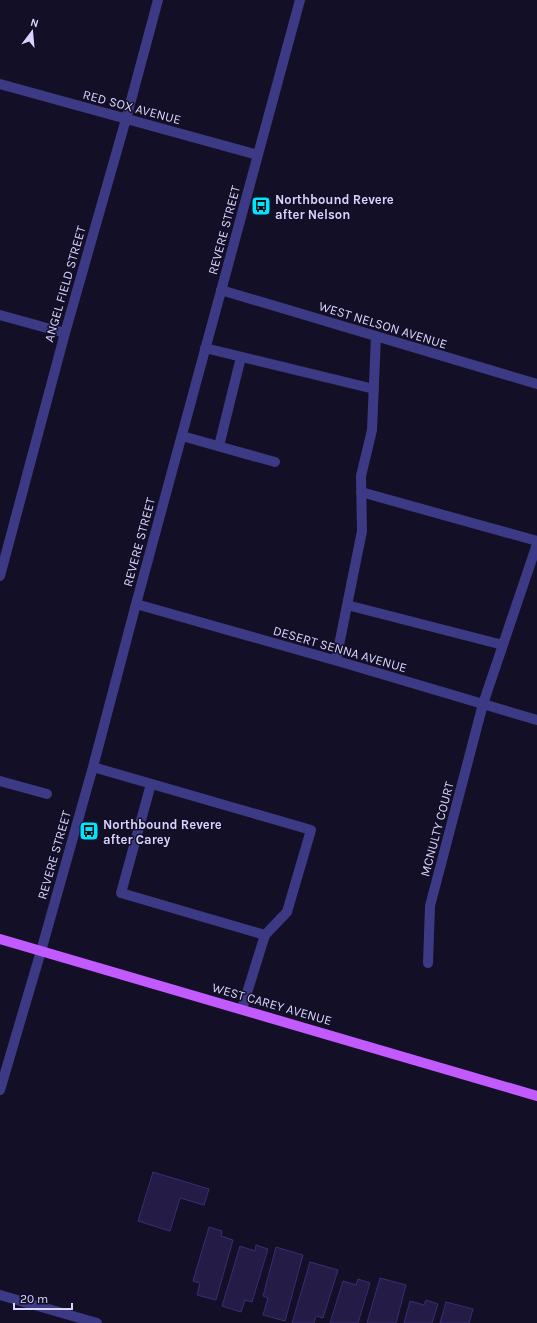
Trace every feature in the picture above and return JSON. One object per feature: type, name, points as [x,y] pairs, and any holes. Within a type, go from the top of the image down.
[{"type":"main road","name":"WEST CAREY AVENUE","points":[[0,939],[537,1096]]},
{"type":"street","name":"ANGEL FIELD STREET","points":[[0,576],[4,549],[126,119],[158,0]]},
{"type":"street","name":"REVERE STREET","points":[[0,1090],[93,767],[300,0]]},
{"type":"street","name":"RED SOX AVENUE","points":[[0,84],[258,155]]},
{"type":"street","name":"WEST NELSON AVENUE","points":[[222,290],[537,384]]},
{"type":"street","points":[[0,314],[65,333]]},
{"type":"street","points":[[336,660],[362,531],[361,476],[372,430],[376,336]]},
{"type":"street","points":[[205,348],[374,389]]},
{"type":"street","points":[[219,446],[241,357]]},
{"type":"street","points":[[182,436],[275,462]]},
{"type":"street","points":[[361,492],[537,543]]},
{"type":"street","name":"MCNULTY COURT","points":[[428,963],[430,906],[483,704],[537,543]]},
{"type":"street","name":"DESERT SENNA AVENUE","points":[[136,604],[336,660],[537,720]]},
{"type":"street","points":[[347,605],[503,645]]},
{"type":"street","points":[[93,767],[311,830],[287,912],[265,935],[242,1009]]},
{"type":"street","points":[[0,781],[47,794]]},
{"type":"street","points":[[151,784],[121,893],[265,935]]},
{"type":"street","points":[[0,1295],[97,1323]]},
{"type":"building","points":[[153,1172],[209,1189],[204,1205],[180,1198],[170,1231],[138,1221]]},
{"type":"building","points":[[209,1227],[222,1231],[221,1236],[233,1240],[216,1300],[197,1295],[200,1283],[193,1281]]},
{"type":"building","points":[[256,1245],[268,1249],[252,1302],[245,1300],[241,1312],[222,1306],[240,1246],[255,1251]]},
{"type":"building","points":[[276,1247],[303,1255],[285,1321],[263,1315],[268,1298],[263,1296]]},
{"type":"building","points":[[310,1262],[338,1270],[323,1318],[316,1316],[314,1323],[292,1323]]},
{"type":"building","points":[[380,1278],[406,1285],[396,1323],[367,1323]]},
{"type":"building","points":[[358,1279],[370,1283],[358,1323],[330,1323],[343,1281],[356,1285]]},
{"type":"building","points":[[426,1300],[438,1304],[432,1323],[404,1323],[410,1301],[424,1305]]},
{"type":"building","points":[[446,1302],[473,1309],[469,1323],[440,1323]]},
{"type":"place","name":"Northbound Revere after Nelson","points":[[261,206]]},
{"type":"place","name":"Northbound Revere after Carey","points":[[89,831]]}]
